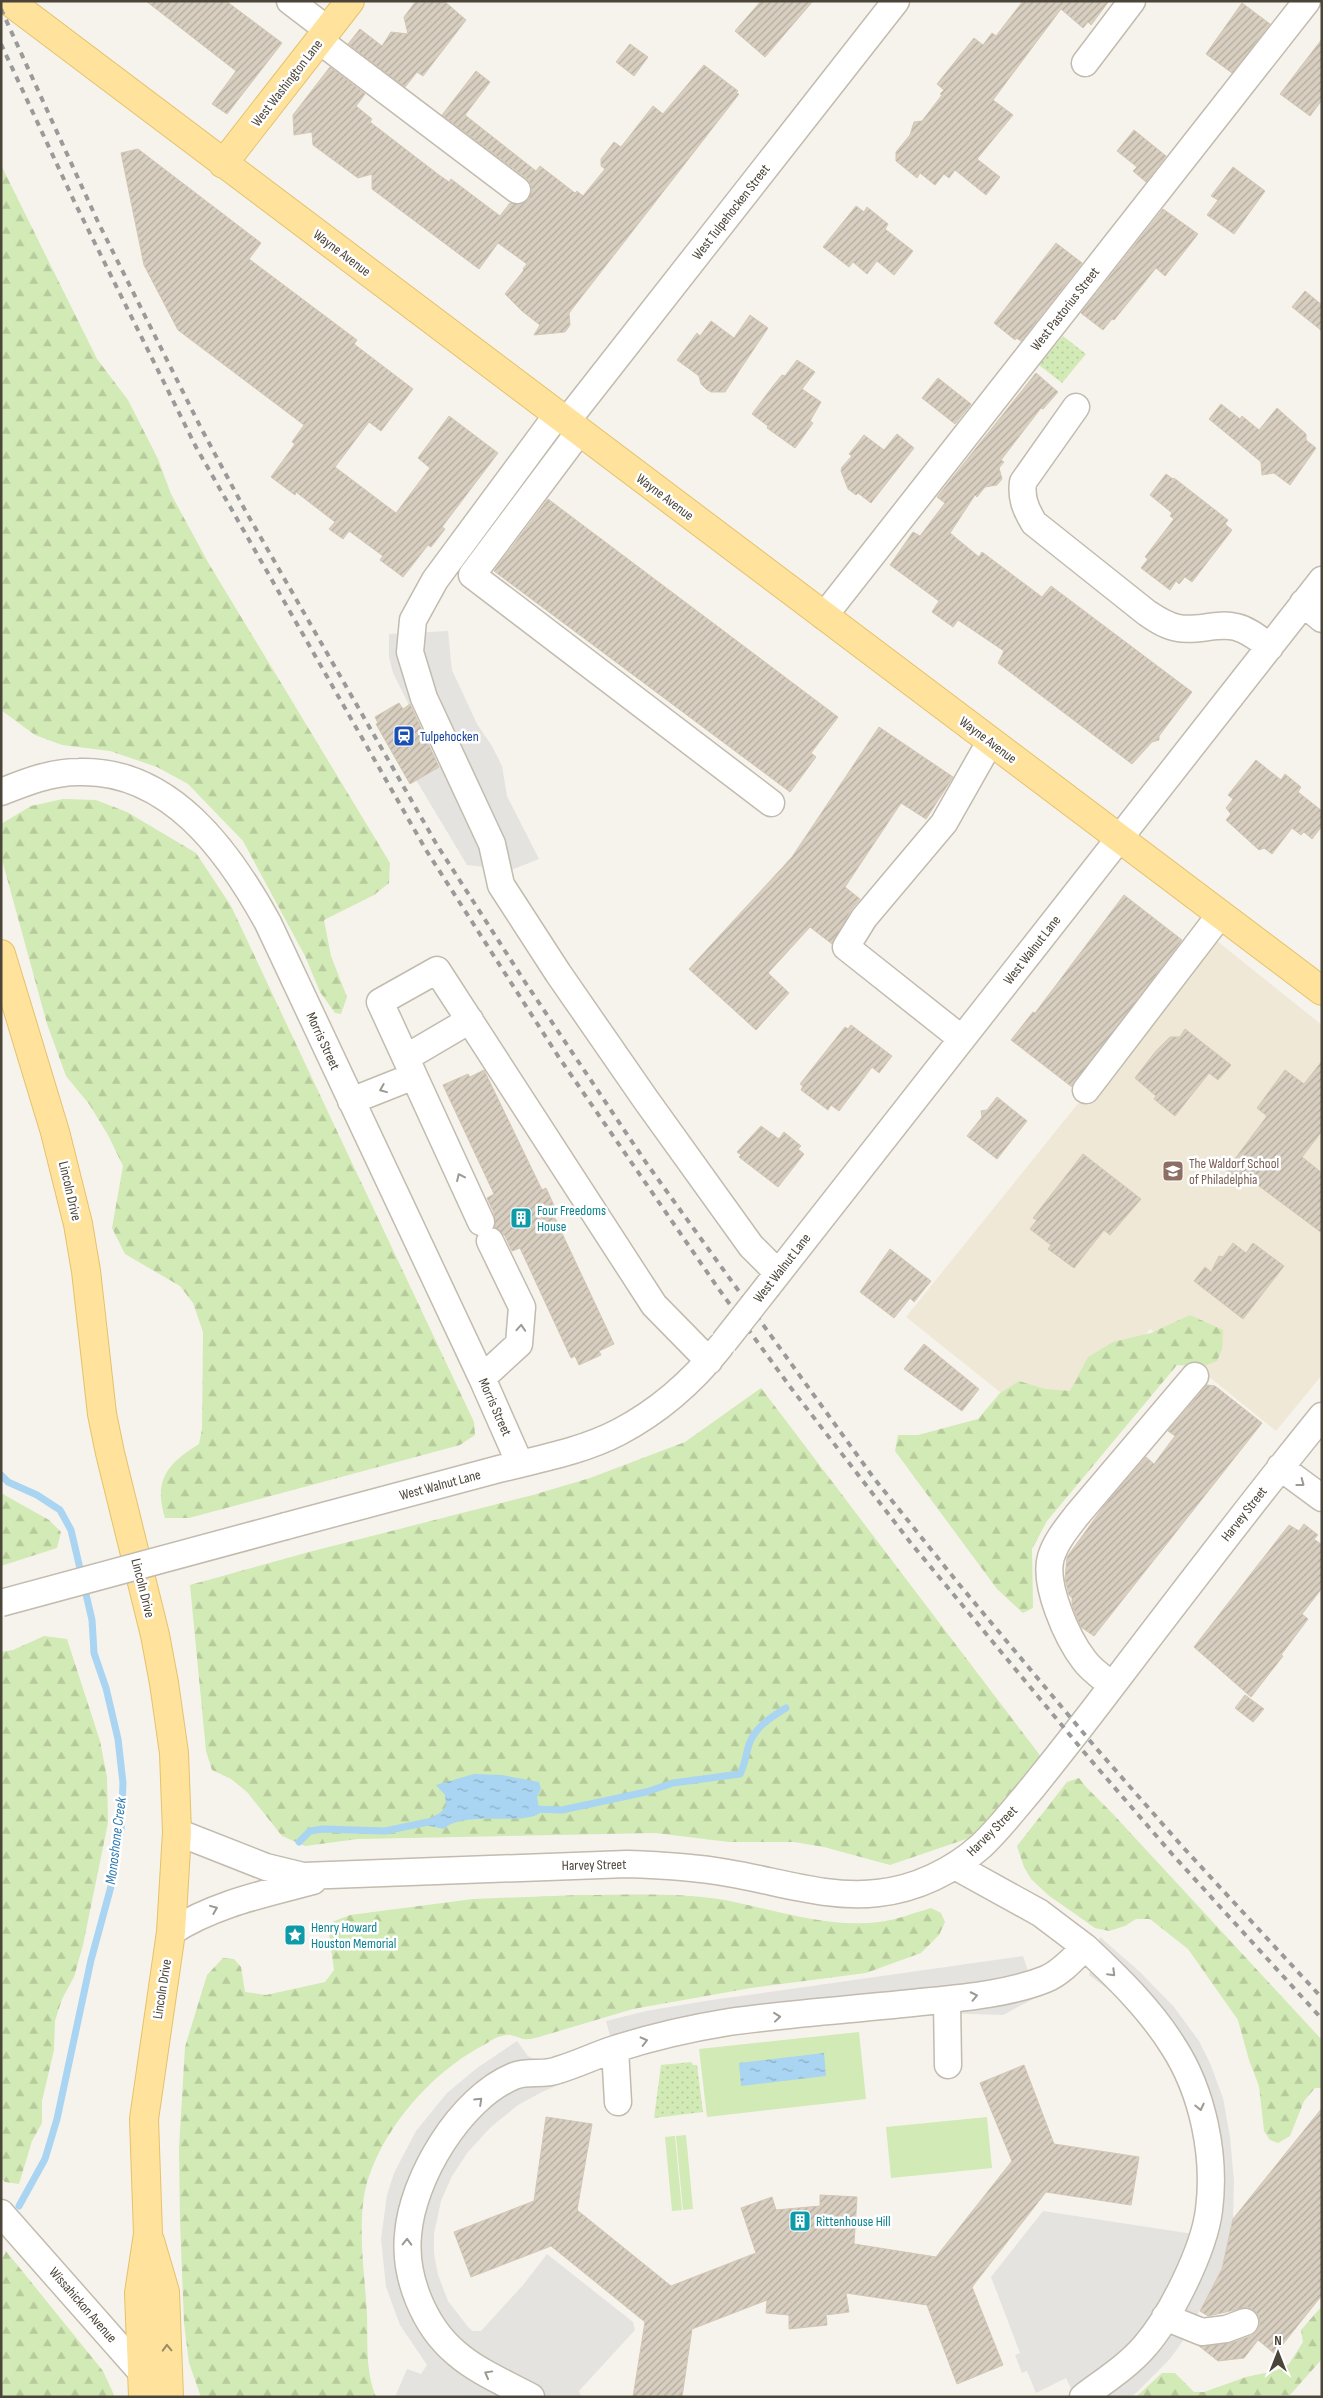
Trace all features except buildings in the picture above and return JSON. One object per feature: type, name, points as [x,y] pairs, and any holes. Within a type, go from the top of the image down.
[{"type":"main road","name":"Wayne Avenue","points":[[9,1],[1322,991]]},
{"type":"main road","name":"West Washington Lane","points":[[223,164],[350,1]]},
{"type":"main road","name":"Lincoln Drive","points":[[1,954],[55,1132],[78,1224],[106,1438],[155,1635],[174,1753],[177,1832],[171,1932],[144,2119],[148,2234],[139,2293],[142,2384]]},
{"type":"main road","name":"Lincoln Drive","points":[[148,2234],[165,2292],[169,2397]]},
{"type":"street","points":[[290,1],[324,36],[517,190]]},
{"type":"street","points":[[1085,63],[1132,1]]},
{"type":"street","name":"West Pastorius Street","points":[[824,616],[1307,1]]},
{"type":"street","name":"West Tulpehocken Street","points":[[567,423],[886,5]]},
{"type":"street","points":[[1076,407],[1023,482],[1021,495],[1025,509],[1034,523],[1117,590],[1163,623],[1178,628],[1224,625],[1237,627],[1248,631],[1270,646]]},
{"type":"street","points":[[567,423],[472,575],[771,804]]},
{"type":"street","points":[[567,423],[435,580],[414,620],[410,638],[410,652],[415,675],[492,844],[501,885],[558,973],[751,1246],[772,1280]]},
{"type":"street","name":"West Walnut Lane","points":[[1,1603],[594,1443],[617,1433],[664,1403],[689,1382],[716,1351],[1270,646],[1312,611],[1322,580]]},
{"type":"street","points":[[962,1039],[846,947],[864,918],[944,823],[990,742]]},
{"type":"street","name":"Morris Street","points":[[1,792],[34,779],[59,773],[97,772],[141,783],[187,814],[224,852],[252,893],[268,923],[482,1378],[520,1464]]},
{"type":"street","points":[[1086,1090],[1220,915]]},
{"type":"street","points":[[482,1378],[519,1344],[522,1307],[380,1002],[437,970],[654,1305],[716,1351]]},
{"type":"street","points":[[352,1102],[411,1066],[470,1020]]},
{"type":"street","points":[[1112,1686],[1084,1661],[1063,1621],[1050,1581],[1051,1557],[1060,1539],[1077,1515],[1195,1376]]},
{"type":"street","name":"Harvey Street","points":[[177,1832],[218,1850],[288,1874],[334,1876],[627,1864],[678,1866],[708,1870],[829,1893],[878,1893],[905,1889],[922,1883],[955,1866],[980,1846],[998,1828],[1112,1686],[1280,1467],[1322,1416]]},
{"type":"street","points":[[1280,1467],[1322,1498]]},
{"type":"street","points":[[955,1866],[1040,1913],[1085,1947],[1114,1974],[1174,2046],[1189,2075],[1199,2101],[1209,2158],[1209,2210],[1202,2238],[1191,2266],[1165,2317],[1144,2347],[1084,2397]]},
{"type":"street","name":"Harvey Street","points":[[171,1932],[201,1915],[226,1905],[334,1876]]},
{"type":"street","points":[[531,2397],[478,2368],[455,2352],[444,2341],[427,2315],[415,2289],[408,2258],[408,2231],[413,2202],[424,2172],[441,2144],[469,2111],[502,2082],[520,2074],[554,2072],[642,2041],[729,2022],[946,2000],[1025,1985],[1049,1978],[1068,1964],[1085,1947]]},
{"type":"street","points":[[946,2000],[948,2065]]},
{"type":"street","points":[[615,2049],[618,2102]]},
{"type":"street","name":"Wissahickon Avenue","points":[[1,2213],[142,2384],[163,2397]]},
{"type":"street","points":[[1165,2317],[1209,2328],[1226,2329],[1245,2322]]},
{"type":"shaded area","points":[[448,631],[452,670],[477,724],[492,746],[502,766],[507,796],[539,859],[511,870],[467,865],[416,780],[446,763],[411,704],[409,705],[393,673],[389,657],[389,634]]},
{"type":"shaded area","name":"The Waldorf School of Philadelphia","points":[[1212,937],[1322,1025],[1322,1375],[1276,1431],[1150,1329],[1060,1440],[906,1317]]},
{"type":"shaded area","points":[[1100,1937],[1140,1972],[1174,2007],[1199,2041],[1210,2063],[1223,2098],[1230,2137],[1234,2181],[1233,2219],[1222,2269],[1185,2338],[1170,2359],[1131,2397],[1075,2397],[1066,2378],[1036,2393],[1027,2371],[1022,2373],[1015,2355],[1020,2353],[991,2277],[1043,2211],[1193,2234],[1199,2184],[1196,2137],[1179,2079],[1154,2037],[1118,1997],[1089,1975]]},
{"type":"shaded area","points":[[1023,1956],[1037,1997],[1003,2015],[908,2012],[740,2030],[647,2047],[542,2092],[518,2105],[490,2128],[468,2152],[452,2176],[441,2201],[434,2234],[434,2253],[438,2275],[448,2301],[469,2328],[473,2331],[481,2331],[523,2285],[547,2254],[633,2322],[635,2330],[579,2391],[581,2397],[395,2397],[407,2369],[421,2374],[427,2365],[400,2325],[386,2287],[381,2239],[387,2195],[394,2173],[416,2131],[447,2093],[477,2068],[517,2041],[528,2056],[536,2060],[547,2060],[610,2036],[606,2021],[646,2011]]},
{"type":"green space","points":[[1,165],[97,359],[128,400],[158,459],[171,494],[209,564],[390,863],[389,883],[374,895],[324,920],[331,956],[347,997],[341,1014],[335,1013],[320,992],[305,956],[243,841],[188,784],[157,767],[110,751],[62,745],[35,735],[1,710]]},
{"type":"green space","points":[[1063,336],[1086,354],[1062,383],[1039,365]]},
{"type":"green space","points":[[63,799],[96,800],[127,812],[196,853],[231,906],[474,1422],[475,1435],[460,1445],[189,1518],[165,1518],[161,1493],[162,1483],[166,1474],[179,1458],[199,1444],[202,1429],[203,1332],[193,1303],[180,1286],[125,1254],[112,1228],[123,1166],[108,1135],[89,1104],[66,1076],[47,1024],[1,856],[1,824],[31,806]]},
{"type":"green space","points":[[1190,1315],[1223,1330],[1222,1349],[1217,1361],[1202,1367],[1177,1365],[1047,1521],[1032,1549],[1033,1608],[1023,1613],[997,1589],[895,1451],[898,1435],[918,1435],[978,1419],[1000,1393],[1019,1381],[1045,1389],[1070,1391],[1088,1357],[1113,1342],[1151,1333]]},
{"type":"green space","points":[[761,1388],[1045,1762],[972,1837],[890,1865],[824,1847],[794,1842],[729,1842],[655,1833],[358,1839],[305,1846],[282,1836],[247,1792],[231,1779],[212,1770],[206,1751],[190,1585],[309,1552],[533,1495],[590,1478],[685,1442]]},
{"type":"green space","points":[[1,1493],[49,1520],[61,1532],[57,1548],[1,1566]]},
{"type":"green space","points":[[44,1636],[67,1639],[100,1741],[107,1777],[108,1823],[83,1945],[74,1977],[62,1999],[55,2021],[54,2050],[42,2101],[42,2123],[32,2141],[19,2184],[5,2182],[1,2178],[1,1652],[13,1650]]},
{"type":"green space","points":[[1079,1778],[1322,2040],[1322,2088],[1315,2088],[1304,2101],[1290,2136],[1278,2143],[1270,2140],[1264,2131],[1259,2086],[1249,2060],[1238,2020],[1188,1949],[1150,1919],[1136,1919],[1125,1926],[1109,1931],[1095,1928],[1048,1895],[1031,1879],[1024,1867],[1017,1846],[1067,1782]]},
{"type":"green space","points":[[652,1894],[707,1897],[801,1917],[859,1923],[885,1921],[931,1908],[941,1913],[945,1922],[939,1935],[921,1953],[866,1973],[751,1988],[633,2009],[531,2039],[505,2035],[494,2039],[462,2058],[422,2092],[405,2112],[389,2134],[377,2157],[368,2181],[363,2204],[362,2246],[367,2314],[367,2345],[370,2377],[376,2397],[201,2397],[189,2363],[184,2323],[179,2148],[185,2047],[207,1975],[223,1958],[234,1959],[241,1967],[245,1992],[266,1995],[325,1982],[334,1970],[329,1934],[332,1922],[350,1915],[473,1899]]},
{"type":"green space","points":[[859,2032],[866,2099],[707,2117],[699,2049]]},
{"type":"green space","points":[[691,2062],[693,2065],[697,2065],[703,2112],[654,2118],[661,2065]]},
{"type":"green space","points":[[987,2117],[992,2168],[891,2178],[886,2127]]},
{"type":"green space","points":[[686,2135],[693,2209],[683,2210],[676,2136]]},
{"type":"green space","points":[[675,2136],[682,2210],[672,2211],[665,2137]]},
{"type":"green space","points":[[6,2251],[103,2371],[115,2397],[1,2397],[1,2262]]},
{"type":"green space","points":[[1322,2306],[1322,2359],[1290,2395],[1136,2397],[1162,2373],[1175,2373],[1194,2392],[1204,2392],[1246,2377],[1275,2371],[1289,2364],[1303,2342],[1301,2330]]},
{"type":"water","points":[[474,1774],[502,1775],[539,1782],[541,1789],[537,1797],[540,1813],[532,1817],[464,1820],[453,1823],[444,1829],[425,1825],[424,1821],[440,1813],[446,1806],[445,1795],[436,1785]]},
{"type":"water","points":[[824,2053],[826,2076],[741,2086],[739,2063]]},
{"type":"waterway","name":"Monoshone Creek","points":[[1,1475],[8,1482],[37,1495],[60,1510],[71,1530],[92,1620],[94,1653],[106,1688],[118,1739],[123,1783],[121,1829],[113,1879],[91,1960],[57,2119],[45,2159],[19,2206]]},
{"type":"waterway","points":[[532,1809],[562,1810],[646,1792],[673,1783],[740,1774],[750,1741],[758,1729],[786,1708]]},
{"type":"waterway","points":[[299,1842],[310,1831],[323,1829],[385,1831],[433,1821]]},
{"type":"railway","points":[[1,9],[98,222],[201,428],[245,510],[437,845],[525,982],[647,1164],[873,1477],[958,1583],[1096,1748],[1181,1845],[1322,1998]]},
{"type":"railway","points":[[1,44],[74,201],[196,447],[426,850],[558,1056],[718,1288],[791,1388],[910,1542],[1089,1758],[1172,1854],[1322,2019]]},
{"type":"place","name":"Tulpehocken","points":[[404,736]]},
{"type":"place","name":"The Waldorf School of Philadelphia","points":[[1173,1171]]},
{"type":"place","name":"Four Freedoms House","points":[[521,1218]]},
{"type":"place","name":"Henry Howard Houston Memorial","points":[[295,1935]]},
{"type":"place","name":"Rittenhouse Hill","points":[[800,2221]]}]
